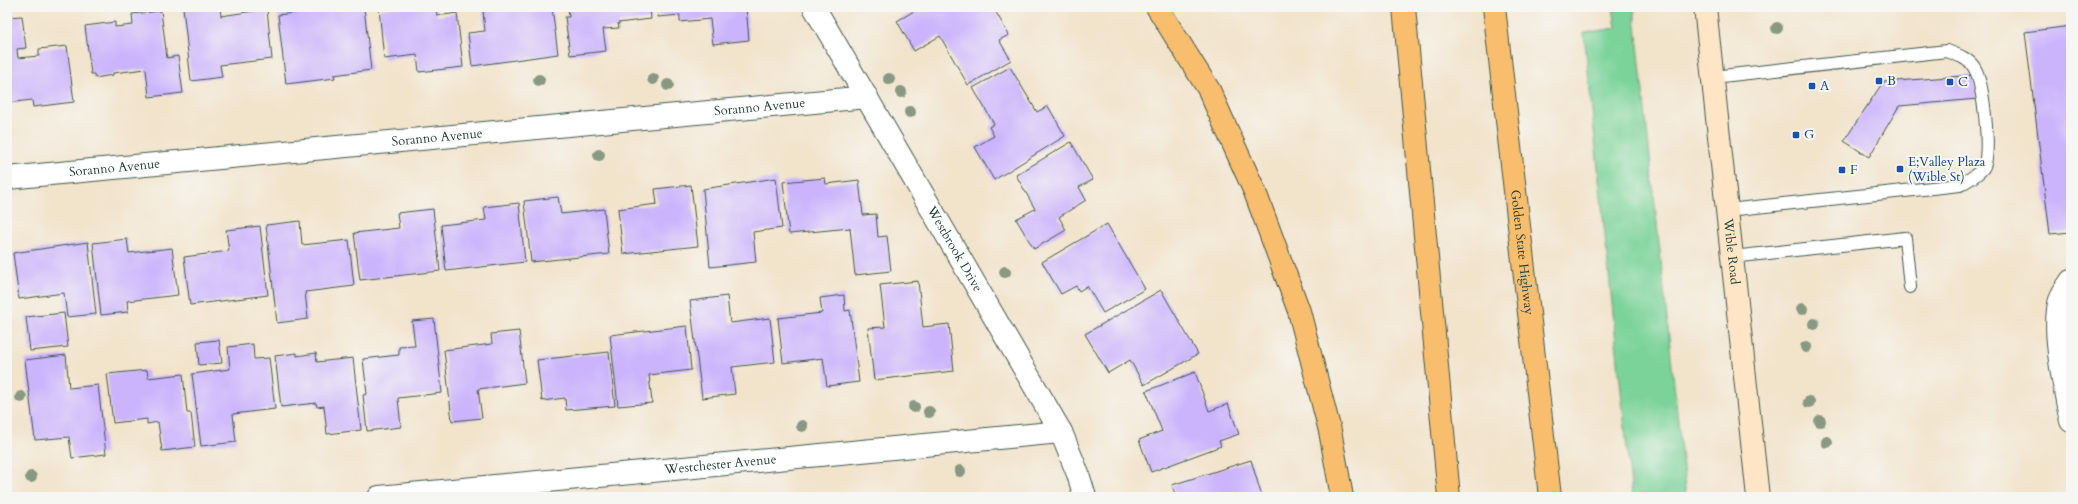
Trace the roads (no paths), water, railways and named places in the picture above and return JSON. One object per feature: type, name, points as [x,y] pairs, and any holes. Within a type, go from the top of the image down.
[{"type":"highway","points":[[1157,7],[1209,90],[1255,192],[1299,311],[1330,431],[1342,497]]},
{"type":"highway","points":[[1404,7],[1449,497]]},
{"type":"highway","name":"Golden State Highway","points":[[1494,7],[1550,497]]},
{"type":"street","name":"Westbrook Drive","points":[[814,7],[1061,432],[1078,474],[1085,497]]},
{"type":"street","name":"Wible Road","points":[[1705,7],[1758,497]]},
{"type":"street","name":"Soranno Avenue","points":[[7,178],[867,97]]},
{"type":"street","points":[[2071,281],[2061,296],[2057,317],[2061,370],[2071,421]]},
{"type":"street","name":"Westchester Avenue","points":[[379,497],[1061,432]]},
{"type":"lane","points":[[1713,77],[1947,51],[1964,57],[1975,67],[1981,82],[1988,153],[1983,168],[1960,185],[1728,210]]},
{"type":"lane","points":[[1732,256],[1905,238],[1910,288]]},
{"type":"place","name":"B","points":[[1879,81]]},
{"type":"place","name":"C","points":[[1950,82]]},
{"type":"place","name":"A","points":[[1812,86]]},
{"type":"place","name":"G","points":[[1796,135]]},
{"type":"place","name":"E;Valley Plaza (Wible St)","points":[[1900,169]]},
{"type":"place","name":"F","points":[[1842,170]]}]
